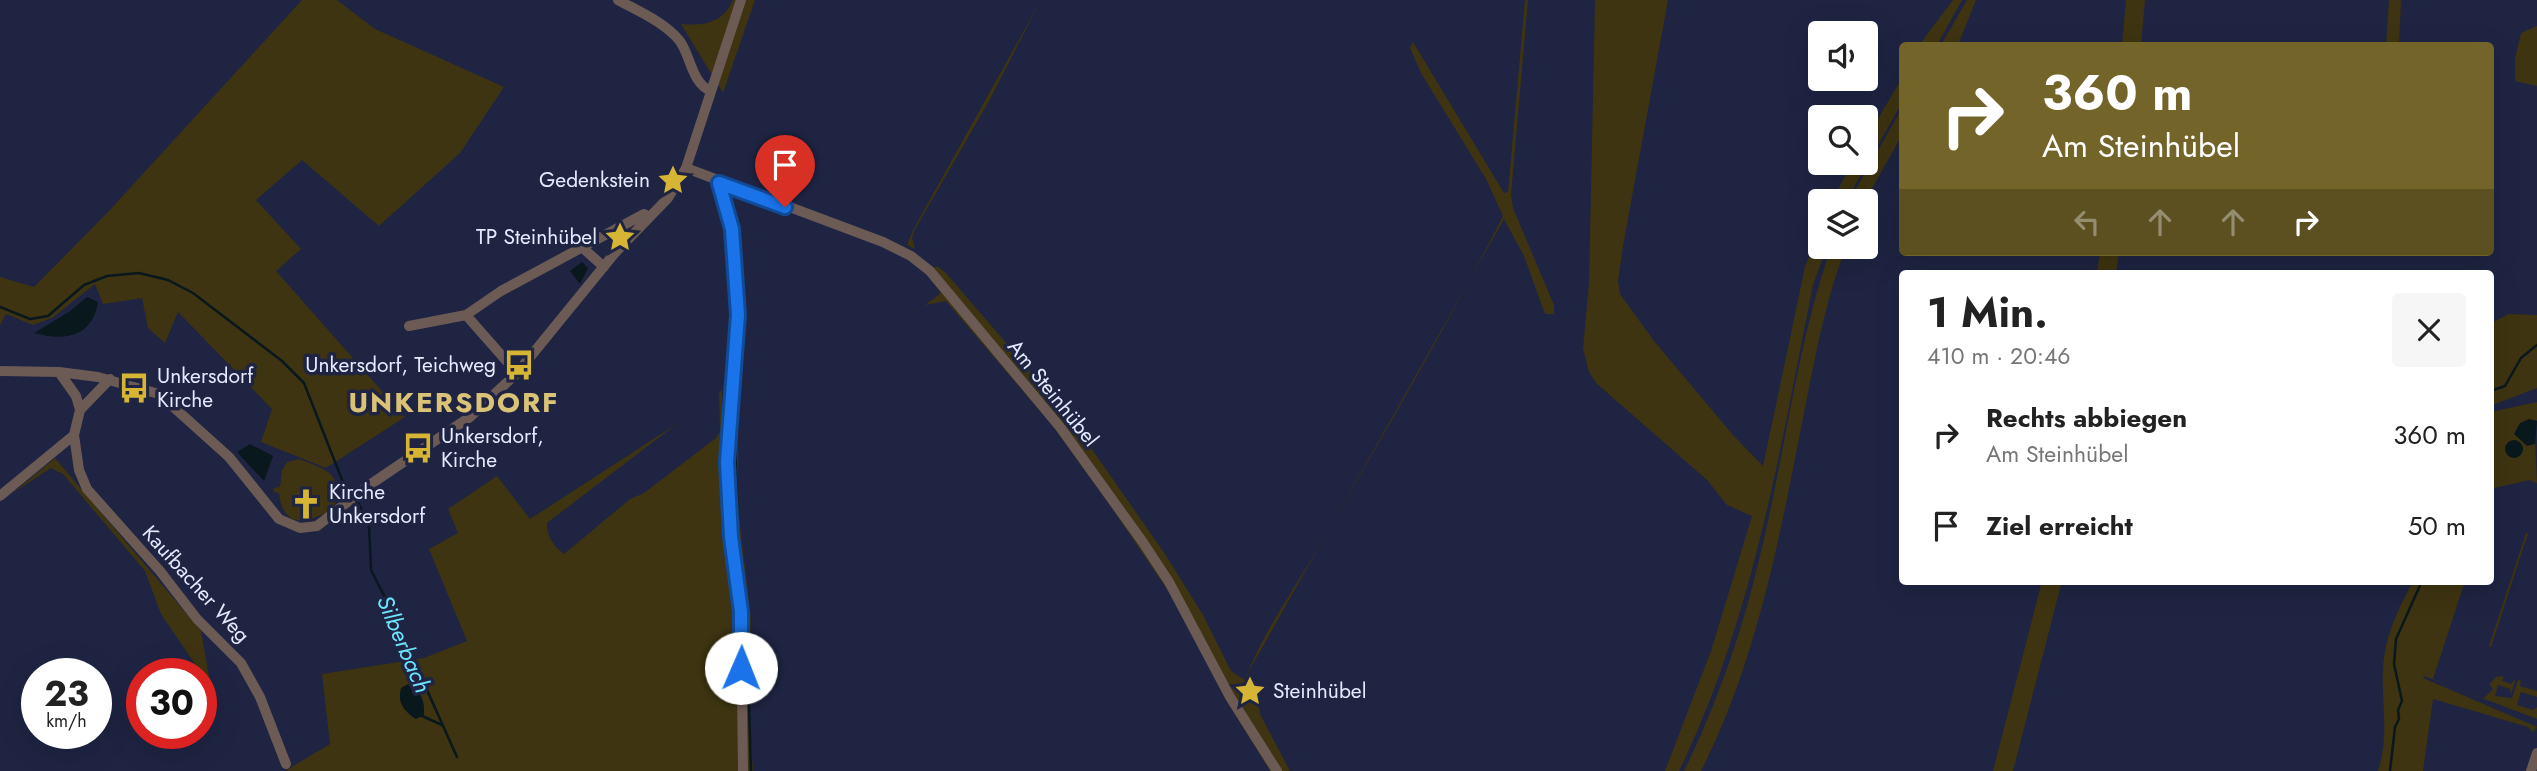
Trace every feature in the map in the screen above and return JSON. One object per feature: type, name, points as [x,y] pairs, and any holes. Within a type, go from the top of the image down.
[{"type":"street","points":[[618,0],[658,23],[679,40],[701,85],[711,91]]},
{"type":"street","points":[[0,371],[59,372],[110,379],[149,389],[170,402],[229,457],[270,508],[289,525],[313,528],[470,417],[517,373],[647,216],[668,198],[686,168],[741,0]]},
{"type":"street","name":"Am Steinhübel","points":[[686,168],[719,183],[883,242],[911,256],[930,271],[1060,426],[1142,541],[1169,582],[1230,697],[1277,771]]},
{"type":"street","points":[[719,183],[732,229],[738,315],[727,462],[731,537],[742,639],[743,771]]},
{"type":"street","points":[[409,326],[466,315],[502,290],[644,214],[647,216]]},
{"type":"street","points":[[584,248],[604,267]]},
{"type":"street","points":[[466,315],[517,373]]},
{"type":"street","points":[[0,496],[74,435],[80,410],[76,396],[59,372]]},
{"type":"street","points":[[80,410],[110,379]]},
{"type":"street","name":"Kaufbacher Weg","points":[[74,435],[79,470],[87,489],[160,571],[197,620],[241,663],[252,680],[286,764]]},
{"type":"street","points":[[2531,771],[2537,753]]},
{"type":"shaded area","points":[[302,0],[337,0],[375,29],[504,87],[460,153],[379,226],[302,160],[256,200],[301,249],[276,271],[405,417],[326,468],[261,442],[272,409],[178,312],[165,343],[148,328],[142,298],[103,304],[95,284],[52,318],[33,325],[6,314],[0,325],[0,277],[34,287],[107,213]]},
{"type":"shaded area","points":[[733,0],[755,0],[723,93],[681,24],[712,21],[724,14]]},
{"type":"shaded area","points":[[1041,0],[989,101],[914,231],[912,238],[915,249],[907,245],[913,230]]},
{"type":"shaded area","points":[[1525,0],[1528,0],[1511,195],[1513,208],[1554,305],[1554,314],[1545,314],[1524,256],[1504,219],[1468,282],[1503,216],[1486,179],[1421,73],[1410,48],[1413,42],[1504,193],[1508,192]]},
{"type":"shaded area","points":[[1595,0],[1668,0],[1623,246],[1618,281],[1620,294],[1654,341],[1733,435],[1763,466],[1805,267],[1808,259],[1823,259],[1813,285],[1776,471],[1745,594],[1705,713],[1679,771],[1665,771],[1711,651],[1752,516],[1727,505],[1707,480],[1596,383],[1589,372],[1583,349],[1589,283]]},
{"type":"shaded area","points":[[1953,0],[1962,0],[1939,42],[1921,42]]},
{"type":"shaded area","points":[[1967,0],[1976,0],[1959,42],[1943,42]]},
{"type":"shaded area","points":[[2126,0],[2145,0],[2141,42],[2122,42]]},
{"type":"shaded area","points":[[2389,0],[2401,0],[2399,42],[2386,42]]},
{"type":"shaded area","points":[[2537,26],[2537,86],[2515,81],[2515,59],[2521,33]]},
{"type":"shaded area","points":[[1899,83],[1899,108],[1878,145],[1878,119]]},
{"type":"shaded area","points":[[1899,113],[1899,140],[1872,189],[1856,189],[1864,175],[1878,175],[1878,150]]},
{"type":"shaded area","points":[[1846,175],[1861,175],[1853,189],[1838,189]]},
{"type":"shaded area","points":[[2099,256],[2118,256],[2116,270],[2097,270]]},
{"type":"shaded area","points":[[1827,259],[1842,259],[1820,334],[1784,512],[1751,645],[1737,688],[1701,771],[1684,771],[1718,694],[1745,614],[1819,285]]},
{"type":"shaded area","points":[[582,262],[588,268],[580,284],[570,271]]},
{"type":"shaded area","points":[[937,266],[945,272],[1066,412],[1165,554],[1203,615],[1231,671],[1245,680],[1252,662],[1270,627],[1332,524],[1250,669],[1249,677],[1257,689],[1260,714],[1290,771],[1270,771],[1225,698],[1171,595],[1111,507],[1052,425],[946,301],[925,305],[941,293],[927,275]]},
{"type":"shaded area","points":[[1468,282],[1415,380],[1332,524]]},
{"type":"shaded area","points":[[87,297],[98,302],[95,314],[83,330],[56,337],[34,333],[69,312]]},
{"type":"shaded area","points":[[2508,314],[2537,315],[2537,388],[2494,404],[2494,323]]},
{"type":"shaded area","points":[[722,390],[722,434],[738,426],[738,508],[751,620],[749,713],[753,771],[285,771],[330,744],[322,674],[424,658],[467,641],[429,549],[458,533],[448,509],[497,476],[530,519],[678,423],[547,523],[551,540],[564,554],[630,499],[644,493],[716,438],[720,431],[719,393]]},
{"type":"shaded area","points":[[2537,402],[2537,421],[2534,420],[2537,483],[2529,480],[2494,488],[2494,411]]},
{"type":"shaded area","points":[[2529,419],[2537,421],[2535,444],[2527,446],[2514,434],[2520,423]]},
{"type":"shaded area","points":[[2514,440],[2520,443],[2523,449],[2520,455],[2514,458],[2508,455],[2505,449],[2508,443]]},
{"type":"shaded area","points":[[250,444],[273,456],[264,481],[237,452]]},
{"type":"shaded area","points":[[55,458],[201,631],[206,658],[191,658],[161,614],[145,571],[63,474],[51,468],[13,493]]},
{"type":"shaded area","points":[[299,459],[325,470],[335,480],[337,487],[334,508],[307,520],[292,518],[286,513],[279,493],[274,492],[274,488],[280,487],[282,470],[287,462]]},
{"type":"shaded area","points":[[2528,533],[2491,647],[2489,646]]},
{"type":"shaded area","points":[[2041,585],[2061,585],[2013,771],[1993,771]]},
{"type":"shaded area","points":[[2411,585],[2464,585],[2433,679],[2455,688],[2424,676],[2423,678],[2537,727],[2532,732],[2528,727],[2433,699],[2423,771],[2378,771],[2384,742],[2384,657],[2395,618]]},
{"type":"shaded area","points":[[2504,676],[2502,681],[2511,684],[2516,678],[2511,694],[2510,689],[2498,685],[2495,696],[2512,698],[2518,680],[2521,681],[2520,686],[2537,691],[2537,697],[2521,692],[2517,705],[2533,710],[2537,707],[2537,719],[2483,699],[2493,689],[2489,684],[2496,677]]},
{"type":"shaded area","points":[[408,684],[423,700],[424,715],[416,719],[405,710],[401,702],[401,688]]},
{"type":"waterway","name":"Silberbach","points":[[0,307],[30,319],[48,316],[84,285],[107,276],[139,273],[168,280],[193,293],[282,361],[304,383],[346,490],[359,504],[369,527],[371,568]]},
{"type":"waterway","points":[[2494,390],[2505,386],[2521,358],[2537,345]]},
{"type":"waterway","points":[[738,380],[739,368]]},
{"type":"waterway","points":[[735,429],[737,390]]},
{"type":"waterway","points":[[735,439],[738,533]]},
{"type":"waterway","points":[[739,540],[749,622],[748,662]]},
{"type":"waterway","name":"Silberbach","points":[[371,570],[393,613],[395,636],[410,667],[427,690],[457,757]]},
{"type":"waterway","points":[[2390,771],[2395,727],[2402,701],[2394,664],[2396,639],[2420,585]]},
{"type":"waterway","points":[[748,672],[751,771]]},
{"type":"waterway","points":[[412,689],[417,677]]},
{"type":"waterway","points":[[420,715],[442,725]]},
{"type":"place","name":"Gedenkstein","points":[[673,180]]},
{"type":"place","name":"TP Steinhübel","points":[[620,237]]},
{"type":"place","name":"Unkersdorf, Teichweg","points":[[519,365]]},
{"type":"place","name":"Unkersdorf Kirche","points":[[134,388]]},
{"type":"place","name":"Unkersdorf, Kirche","points":[[418,448]]},
{"type":"place","name":"Kirche Unkersdorf","points":[[306,504]]},
{"type":"place","name":"Steinhübel","points":[[1250,691]]},
{"type":"district","name":"UNKERSDORF","points":[[454,402]]},
{"type":"route","points":[[741,668],[741,612],[731,537],[727,462],[730,396],[739,331],[732,229],[728,206],[719,183],[739,188],[785,207]]}]
